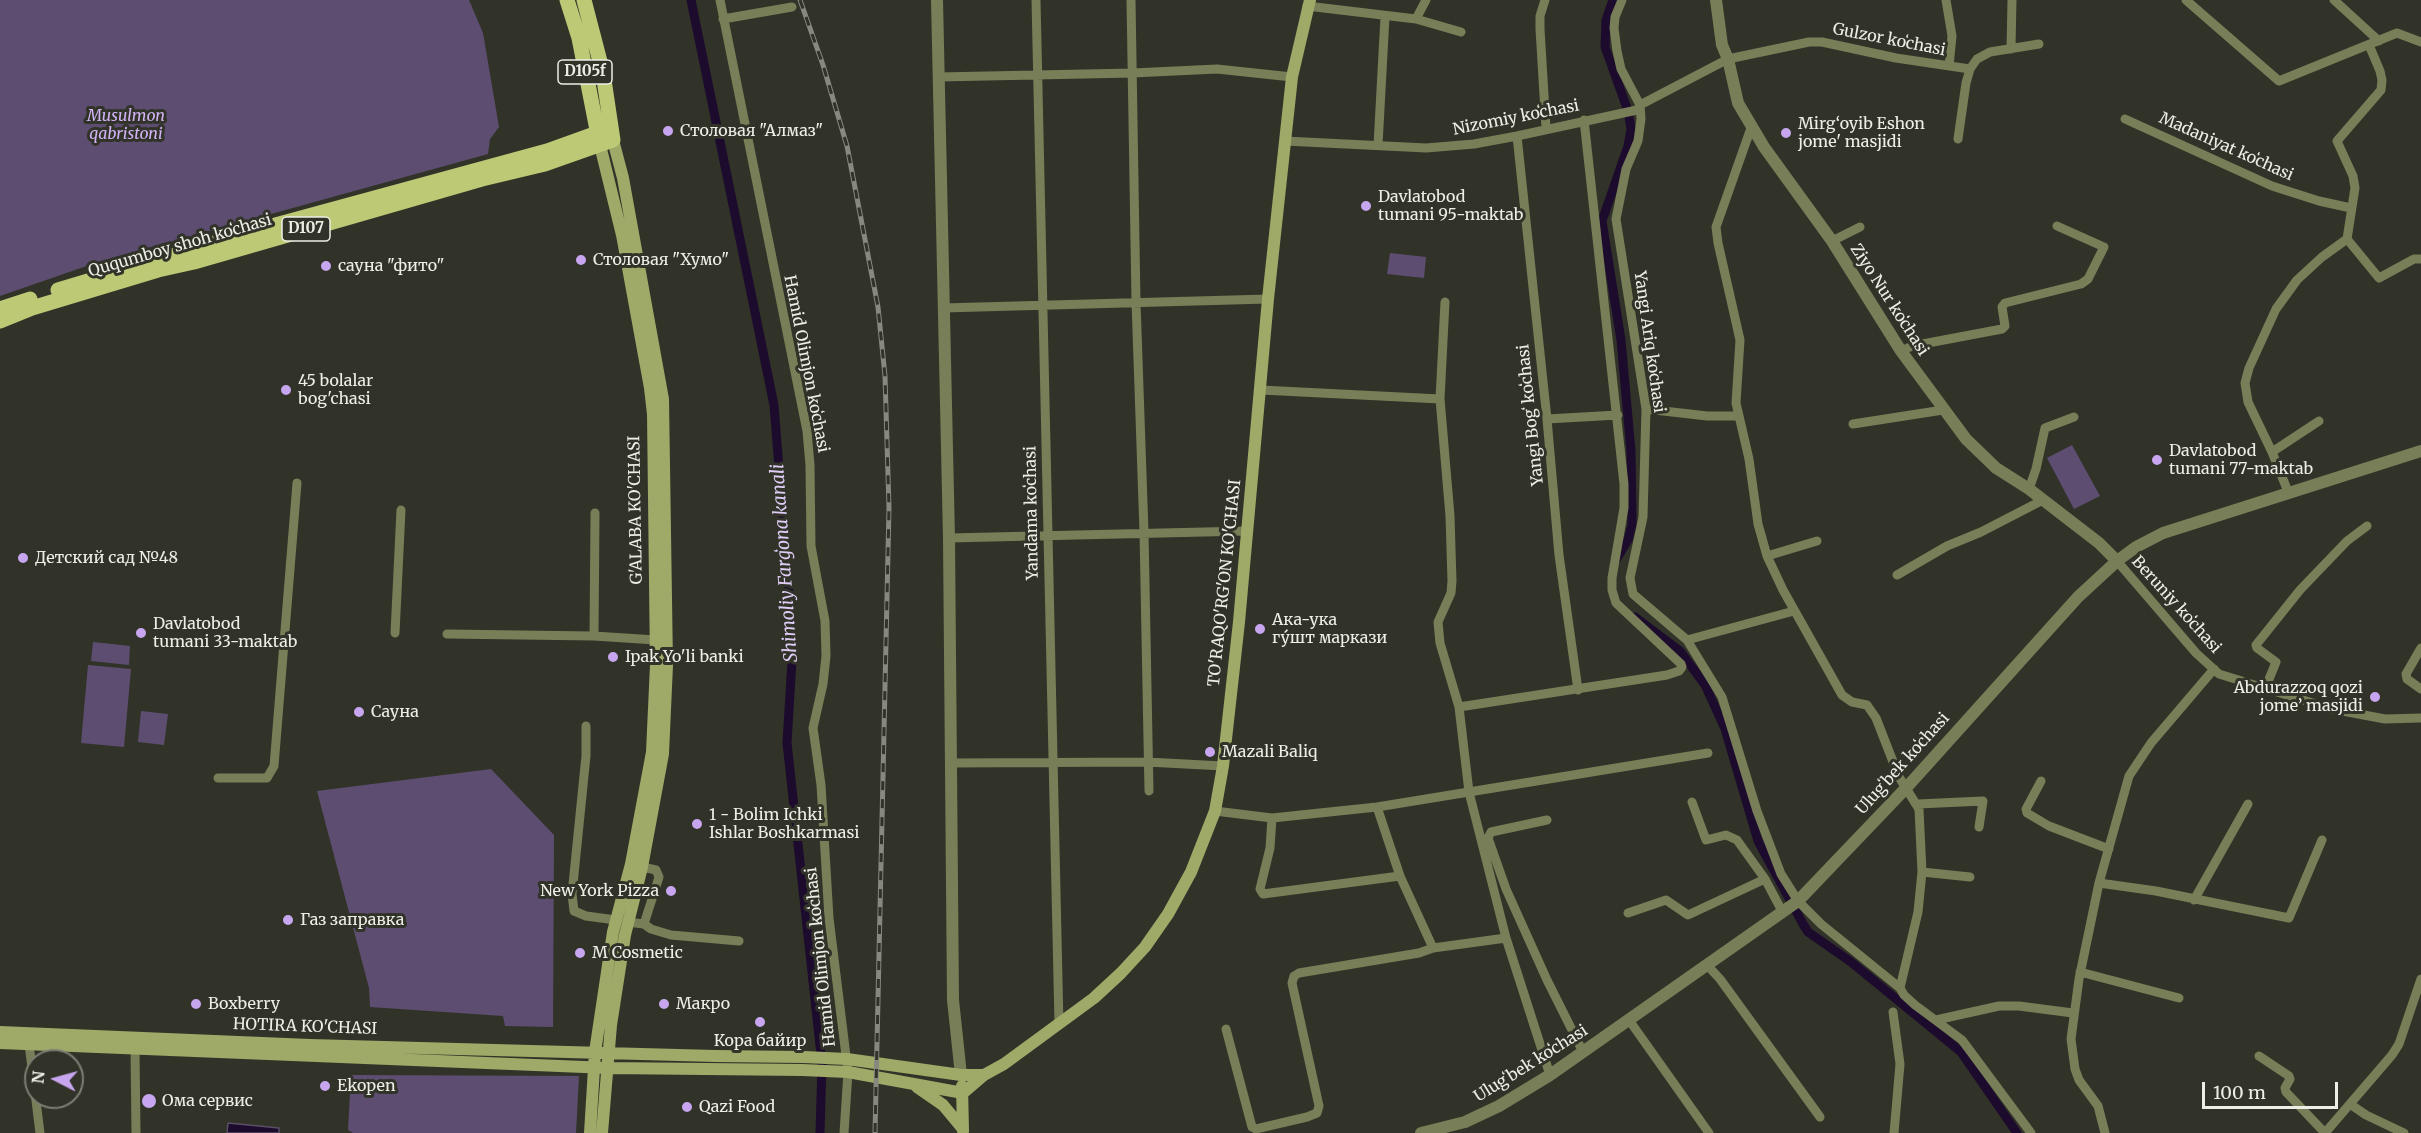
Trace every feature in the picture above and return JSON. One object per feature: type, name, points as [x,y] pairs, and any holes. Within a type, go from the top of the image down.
[{"type":"main road","name":"G'ALABA KO'CHASI","points":[[567,0],[605,136],[623,178],[645,326],[653,414],[656,640],[652,752],[637,866]]},
{"type":"main road","name":"G'ALABA KO'CHASI","points":[[584,0],[603,73],[605,136]]},
{"type":"main road","name":"TO'RAQO'RG'ON KO'CHASI","points":[[963,1093],[984,1075],[1004,1064],[1094,998],[1121,974],[1145,947],[1168,914],[1191,872],[1215,812],[1223,766],[1292,77],[1309,3]]},
{"type":"main road","name":"Ququmboy shoh koʻchasi","points":[[0,309],[134,266],[605,136]]},
{"type":"main road","name":"Ququmboy shoh koʻchasi","points":[[0,321],[32,308],[158,270],[194,262],[472,182],[545,164],[605,136]]},
{"type":"main road","name":"G'ALABA KO'CHASI","points":[[605,1024],[622,921],[663,754],[667,665],[663,399],[645,326]]},
{"type":"main road","name":"D105f","points":[[590,1133],[595,1052],[605,1024]]},
{"type":"main road","name":"D105f","points":[[602,1133],[609,1053],[605,1024]]},
{"type":"main road","name":"HOTIRA KO'CHASI","points":[[0,1032],[115,1042],[135,1049],[608,1068],[848,1072],[963,1093]]},
{"type":"main road","name":"HOTIRA KO'CHASI","points":[[0,1043],[300,1045],[804,1057]]},
{"type":"main road","name":"TO'RAQO'RG'ON KO'CHASI","points":[[804,1057],[847,1059],[961,1076],[984,1075]]},
{"type":"main road","points":[[961,1076],[963,1131]]},
{"type":"main road","points":[[911,1083],[943,1105],[963,1131]]},
{"type":"street","name":"Hamid Olimjon koʻchasi","points":[[720,0],[807,431],[810,465],[811,546],[825,621],[826,656],[823,684],[813,728],[821,785],[829,918],[848,1072],[844,1133]]},
{"type":"street","points":[[937,0],[949,538],[953,1000],[961,1076]]},
{"type":"street","name":"Yandama koʻchasi","points":[[1036,0],[1059,1024]]},
{"type":"street","points":[[1131,0],[1136,302],[1144,532],[1149,791]]},
{"type":"street","points":[[1416,19],[1426,0]]},
{"type":"street","points":[[1545,0],[1540,16],[1540,29],[1546,128]]},
{"type":"street","points":[[1622,0],[1615,17],[1617,51],[1621,69],[1638,108]]},
{"type":"street","name":"Ziyo Nur koʻchasi","points":[[1716,0],[1722,45],[1728,59],[1730,78],[1738,103],[1751,128],[1832,241],[1900,351],[1966,439],[1996,468],[2029,489],[2099,543],[2117,561]]},
{"type":"street","points":[[1946,0],[1952,36],[1948,66]]},
{"type":"street","points":[[2011,48],[2012,0]]},
{"type":"street","points":[[2186,0],[2279,81],[2397,33],[2405,34],[2414,41],[2421,42]]},
{"type":"street","points":[[2334,0],[2379,41]]},
{"type":"street","points":[[1309,3],[1385,17],[1416,19],[1461,32]]},
{"type":"street","points":[[723,19],[792,7]]},
{"type":"street","points":[[1378,145],[1385,17]]},
{"type":"street","name":"Gulzor koʻchasi","points":[[1638,108],[1728,59],[1814,42],[1970,69]]},
{"type":"street","points":[[1958,139],[1970,69],[1983,55],[2038,44]]},
{"type":"street","points":[[2369,45],[2380,71],[2381,90],[2337,141],[2353,176],[2355,188],[2347,239],[2379,278],[2414,259],[2421,259]]},
{"type":"street","points":[[938,77],[1133,74],[1217,69],[1292,77]]},
{"type":"street","name":"Nizomiy koʻchasi","points":[[1285,141],[1426,148],[1474,144],[1638,108]]},
{"type":"street","name":"Yangi Ariq koʻchasi","points":[[1638,108],[1641,119],[1638,141],[1626,169],[1616,219],[1646,409],[1643,517],[1630,578],[1633,594],[1687,640],[1722,698],[1769,842],[1781,874],[1798,901],[1821,924],[1900,988],[1904,995],[1962,1040],[2031,1133]]},
{"type":"street","name":"Madaniyat koʻchasi","points":[[2125,118],[2272,186],[2319,201],[2351,208]]},
{"type":"street","points":[[1459,707],[1667,675],[1682,669],[1681,664],[1616,603],[1612,590],[1624,508],[1624,483],[1584,120]]},
{"type":"street","points":[[1751,128],[1716,227],[1740,340],[1736,392],[1739,416],[1749,459],[1758,524],[1767,556],[1794,611],[1842,695],[1852,702],[1867,705],[1876,718],[1894,767],[1918,804],[1921,819],[1923,872],[1918,912],[1900,988]]},
{"type":"street","name":"Yangi Bogʻ koʻchasi","points":[[1517,136],[1559,555],[1578,690]]},
{"type":"street","points":[[1900,351],[1912,346],[2002,329],[2005,326],[2002,308],[2005,303],[2081,284],[2088,279],[2104,247],[2057,226]]},
{"type":"street","points":[[1832,241],[1860,227]]},
{"type":"street","points":[[2289,494],[2248,402],[2246,383],[2249,368],[2276,309],[2297,280],[2322,257],[2347,239]]},
{"type":"street","points":[[943,308],[1268,299]]},
{"type":"street","points":[[1444,302],[1440,399],[1450,516],[1452,581],[1451,593],[1438,622],[1440,643],[1459,707],[1468,792],[1506,938],[1550,1075]]},
{"type":"street","points":[[1261,390],[1440,399]]},
{"type":"street","points":[[1646,409],[1707,416],[1739,416]]},
{"type":"street","points":[[1853,424],[1943,410]]},
{"type":"street","points":[[1547,419],[1618,415]]},
{"type":"street","points":[[2029,489],[2045,428],[2074,417]]},
{"type":"street","points":[[2272,452],[2319,421]]},
{"type":"street","name":"Ulugʻbek koʻchasi","points":[[1420,1133],[1467,1127],[1583,1053],[1798,901],[1907,787],[2078,597],[2117,561],[2136,547],[2163,533],[2421,451]]},
{"type":"street","points":[[218,778],[267,778],[274,766],[297,483]]},
{"type":"street","points":[[1897,574],[1947,546],[1981,532],[2043,500]]},
{"type":"street","points":[[395,633],[401,510]]},
{"type":"street","points":[[594,636],[595,513]]},
{"type":"street","points":[[2265,689],[2276,662],[2256,645],[2300,590],[2347,542],[2367,526]]},
{"type":"street","points":[[949,538],[1247,531]]},
{"type":"street","points":[[1767,556],[1816,541]]},
{"type":"street","name":"Beruniy koʻchasi","points":[[2117,561],[2196,653],[2214,669],[2230,678],[2332,709],[2385,719],[2421,717]]},
{"type":"street","points":[[1687,640],[1794,611]]},
{"type":"street","points":[[447,634],[594,636],[656,640]]},
{"type":"street","points":[[2421,648],[2406,676],[2421,689]]},
{"type":"street","points":[[2105,1133],[2098,1106],[2074,1069],[2071,1039],[2080,972],[2099,883],[2129,776],[2151,743],[2214,669]]},
{"type":"street","points":[[586,726],[586,756],[572,894],[574,911],[586,916],[644,924],[651,929],[671,935],[739,941]]},
{"type":"street","points":[[1215,812],[1272,818],[1377,807],[1708,753]]},
{"type":"street","points":[[952,763],[1147,762],[1223,766]]},
{"type":"street","points":[[2041,781],[2026,809],[2027,813],[2049,826],[2109,849]]},
{"type":"street","points":[[1692,801],[1706,840],[1726,835],[1734,837],[1765,879],[1783,913]]},
{"type":"street","points":[[1918,804],[1983,801],[1978,827]]},
{"type":"street","points":[[2194,900],[2248,804]]},
{"type":"street","points":[[1377,807],[1400,876],[1433,948]]},
{"type":"street","points":[[1272,818],[1270,848],[1260,889],[1263,894],[1400,876]]},
{"type":"street","points":[[1547,820],[1491,832],[1488,838],[1506,889],[1583,1053]]},
{"type":"street","points":[[2099,883],[2156,891],[2289,918],[2322,840]]},
{"type":"street","points":[[637,866],[656,870],[659,874],[644,924]]},
{"type":"street","points":[[1923,872],[1970,877]]},
{"type":"street","points":[[1628,913],[1666,900],[1688,915],[1765,879]]},
{"type":"street","points":[[1226,1029],[1252,1127],[1256,1129],[1307,1117],[1317,1113],[1319,1106],[1292,983],[1294,976],[1299,973],[1419,953],[1433,948],[1506,938]]},
{"type":"street","points":[[1707,965],[1820,1117]]},
{"type":"street","points":[[2080,972],[2179,998]]},
{"type":"street","points":[[2259,1056],[2289,1076],[2286,1092],[2325,1133],[2392,1055],[2399,1044],[2420,986]]},
{"type":"street","points":[[1936,1020],[1999,1006],[2019,1006],[2073,1013]]},
{"type":"street","points":[[1893,1012],[1900,1064],[1894,1133]]},
{"type":"street","points":[[1629,1020],[1709,1133]]},
{"type":"street","points":[[29,1044],[40,1133]]},
{"type":"street","points":[[135,1049],[136,1133]]},
{"type":"street","points":[[2350,1104],[2376,1121],[2404,1133]]},
{"type":"green space","name":"Musulmon qabristoni","points":[[0,0],[469,0],[483,33],[499,127],[490,139],[488,154],[101,261],[0,296]]},
{"type":"green space","points":[[1390,253],[1426,257],[1424,278],[1387,274]]},
{"type":"green space","points":[[2072,445],[2100,496],[2074,509],[2047,458]]},
{"type":"green space","points":[[93,642],[130,646],[129,665],[91,661]]},
{"type":"green space","points":[[88,665],[131,669],[124,747],[81,743]]},
{"type":"green space","points":[[141,711],[168,714],[164,745],[138,742]]},
{"type":"green space","points":[[491,769],[554,835],[553,1027],[505,1026],[503,1016],[370,1007],[369,988],[317,791]]},
{"type":"green space","points":[[351,1075],[579,1076],[576,1133],[353,1133],[348,1130]]},
{"type":"shaded area","points":[[228,1123],[279,1128],[279,1133],[227,1133]]},
{"type":"waterway","name":"Shimoliy Fargʻona kanali","points":[[691,0],[774,405],[793,644],[787,743],[822,1064],[820,1133]]},
{"type":"waterway","points":[[1613,0],[1606,20],[1605,47],[1628,111],[1631,129],[1628,146],[1602,221],[1621,340],[1631,451],[1632,525],[1628,540],[1616,560]]},
{"type":"waterway","points":[[1635,617],[1680,651],[1705,685],[1725,729],[1758,841],[1808,932],[1851,962],[1961,1052],[2017,1133]]},
{"type":"railway","points":[[800,0],[823,65],[847,146],[878,307],[885,376],[889,508],[875,1133]]},
{"type":"place","name":"Столовая \"Алмаз\"","points":[[668,131]]},
{"type":"place","name":"Mirg‘oyib Eshon jome' masjidi","points":[[1786,133]]},
{"type":"place","name":"Davlatobod tumani 95-maktab","points":[[1366,206]]},
{"type":"place","name":"Столовая \"Хумо\"","points":[[581,260]]},
{"type":"place","name":"сауна \"фито\"","points":[[326,266]]},
{"type":"place","name":"45 bolalar bog'chasi","points":[[286,390]]},
{"type":"place","name":"Davlatobod tumani 77-maktab","points":[[2157,460]]},
{"type":"place","name":"Детский сад №48","points":[[23,558]]},
{"type":"place","name":"Ака-ука гу́шт маркази","points":[[1260,629]]},
{"type":"place","name":"Davlatobod tumani 33-maktab","points":[[141,633]]},
{"type":"place","name":"Ipak Yo'li banki","points":[[613,657]]},
{"type":"place","name":"Abdurazzoq qozi jome’ masjidi","points":[[2375,697]]},
{"type":"place","name":"Сауна","points":[[359,712]]},
{"type":"place","name":"Mazali Baliq","points":[[1210,752]]},
{"type":"place","name":"1 - Bolim Ichki Ishlar Boshkarmasi","points":[[697,824]]},
{"type":"place","name":"New York Pizza","points":[[671,891]]},
{"type":"place","name":"Газ заправка","points":[[288,920]]},
{"type":"place","name":"M Cosmetic","points":[[580,953]]},
{"type":"place","name":"Boxberry","points":[[196,1004]]},
{"type":"place","name":"Макро","points":[[664,1004]]},
{"type":"place","name":"Кора байир","points":[[760,1022]]},
{"type":"place","name":"Ekopen","points":[[325,1086]]},
{"type":"place","name":"Ома сервис","points":[[149,1101]]},
{"type":"place","name":"Qazi Food","points":[[687,1107]]}]
